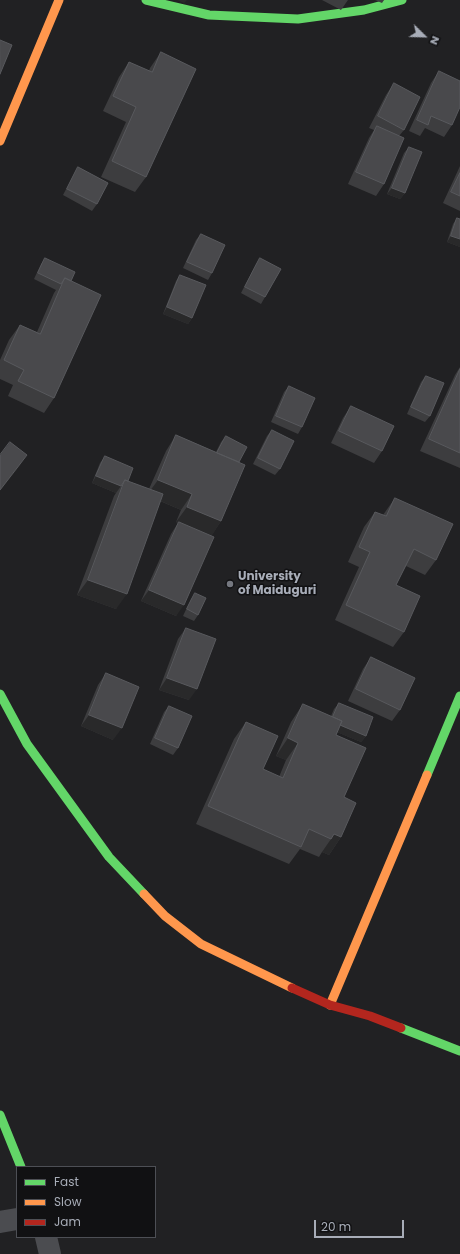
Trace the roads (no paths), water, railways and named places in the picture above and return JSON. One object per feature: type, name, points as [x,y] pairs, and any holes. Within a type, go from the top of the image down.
[{"type":"street","points":[[0,141],[59,0]]},
{"type":"street","points":[[146,0],[209,15],[298,19],[364,10],[402,0]]},
{"type":"street","points":[[0,694],[27,744],[105,851],[165,916],[201,944],[330,1005],[370,1016],[460,1051]]},
{"type":"street","points":[[330,1005],[460,696]]},
{"type":"street","points":[[0,1115],[21,1166]]},
{"type":"street","points":[[0,1222],[16,1219]]},
{"type":"street","points":[[46,1238],[50,1254]]},
{"type":"place","name":"University of Maiduguri","points":[[230,584]]}]
